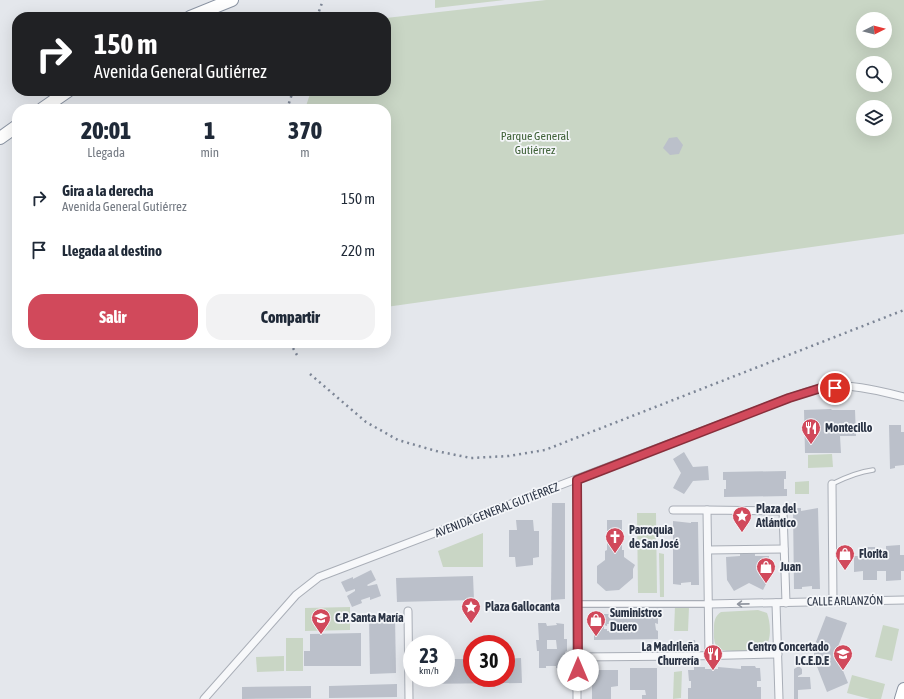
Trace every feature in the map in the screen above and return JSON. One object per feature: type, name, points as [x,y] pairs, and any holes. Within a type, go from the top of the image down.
[{"type":"highway","points":[[202,12],[232,0]]},
{"type":"highway","points":[[49,104],[61,96]]},
{"type":"highway","points":[[0,138],[12,130]]},
{"type":"highway","points":[[901,699],[904,689]]},
{"type":"street","name":"AVENIDA GENERAL GUTIÉRREZ","points":[[204,699],[296,595],[319,577],[789,398],[821,388],[867,388],[904,397]]},
{"type":"street","points":[[577,480],[577,699]]},
{"type":"street","points":[[832,484],[833,602]]},
{"type":"street","points":[[673,510],[783,511],[786,603]]},
{"type":"street","points":[[707,510],[709,656]]},
{"type":"street","points":[[708,550],[784,548]]},
{"type":"street","name":"CALLE ARLANZÓN","points":[[709,604],[904,600]]},
{"type":"street","points":[[776,603],[779,699]]},
{"type":"street","points":[[577,604],[709,604]]},
{"type":"street","points":[[408,611],[409,699]]},
{"type":"street","points":[[578,657],[778,654]]},
{"type":"lane","points":[[832,484],[858,472],[874,470]]},
{"type":"green space","points":[[435,0],[505,0],[435,8]]},
{"type":"green space","name":"Parque General Gutiérrez","points":[[546,0],[904,0],[904,234],[391,306],[391,104],[307,104],[309,96],[391,96],[391,17]]},
{"type":"green space","points":[[832,454],[833,467],[808,468],[808,455]]},
{"type":"green space","points":[[809,481],[809,494],[795,494],[795,482]]},
{"type":"green space","points":[[637,513],[656,513],[657,593],[638,593]]},
{"type":"green space","points":[[483,533],[483,567],[443,567],[438,551]]},
{"type":"green space","points":[[659,553],[664,554],[664,597],[660,597]]},
{"type":"green space","points":[[675,606],[689,607],[688,631],[674,631]]},
{"type":"green space","points":[[350,607],[350,630],[305,631],[305,608]]},
{"type":"green space","points":[[758,610],[767,613],[769,622],[769,638],[766,647],[763,650],[731,651],[717,647],[714,640],[714,625],[717,615],[721,612]]},
{"type":"green space","points":[[883,625],[899,629],[892,661],[875,657]]},
{"type":"green space","points":[[286,638],[303,638],[303,671],[286,671]]},
{"type":"green space","points":[[284,656],[284,671],[257,672],[256,657]]},
{"type":"green space","points":[[682,671],[681,698],[673,699],[674,672]]},
{"type":"green space","points":[[852,675],[885,684],[881,699],[870,699],[847,693]]},
{"type":"building","points":[[677,137],[683,145],[679,154],[670,155],[663,148],[669,138]]},
{"type":"building","points":[[804,410],[855,410],[856,436],[840,436],[841,453],[805,453]]},
{"type":"building","points":[[889,425],[901,425],[901,432],[904,432],[904,465],[895,466],[895,468],[890,469]]},
{"type":"building","points":[[684,452],[693,467],[708,466],[709,480],[693,481],[684,494],[673,488],[681,473],[673,459]]},
{"type":"building","points":[[786,471],[784,489],[787,489],[787,496],[724,497],[726,480],[723,480],[723,472]]},
{"type":"building","points":[[552,503],[565,503],[565,599],[551,600]]},
{"type":"building","points":[[793,508],[801,508],[801,511],[818,508],[820,589],[812,589],[812,586],[802,587],[802,589],[794,589]]},
{"type":"building","points":[[516,520],[533,520],[534,531],[539,531],[539,557],[533,558],[533,565],[516,567],[515,557],[509,557],[509,530],[517,530]]},
{"type":"building","name":"Parroquia de San José","points":[[607,520],[622,520],[622,550],[624,550],[624,557],[635,565],[633,569],[633,578],[619,590],[606,591],[597,583],[597,566],[605,560],[605,551],[607,550]]},
{"type":"building","points":[[673,521],[691,523],[698,522],[699,585],[691,585],[691,582],[681,583],[681,585],[673,584]]},
{"type":"building","points":[[900,545],[900,555],[904,555],[904,571],[901,571],[901,580],[886,581],[886,571],[877,571],[877,580],[863,580],[863,571],[854,572],[854,556],[865,556],[864,547],[875,547],[876,556],[886,556],[886,546]]},
{"type":"building","points":[[740,554],[769,556],[769,578],[763,590],[749,583],[734,591],[727,580],[726,557],[740,556]]},
{"type":"building","points":[[371,570],[376,580],[367,585],[377,584],[381,596],[370,600],[370,597],[361,600],[362,603],[352,607],[347,596],[355,591],[355,589],[346,592],[341,582],[353,577],[353,579]]},
{"type":"building","points":[[473,576],[474,600],[397,602],[396,578]]},
{"type":"building","points":[[594,614],[658,614],[658,624],[655,623],[656,630],[658,631],[658,639],[594,640]],"holes":[[[607,624],[612,624],[612,631],[607,631],[607,629],[604,629],[604,625],[607,626]],[[627,624],[638,624],[638,630],[627,630]]]},
{"type":"building","points":[[826,616],[847,623],[836,652],[848,683],[827,692],[814,659],[814,647]]},
{"type":"building","points":[[369,617],[395,617],[396,673],[370,674]]},
{"type":"building","points":[[538,623],[546,623],[547,626],[557,625],[556,623],[564,624],[564,639],[567,639],[565,668],[546,666],[546,668],[539,668],[539,651],[537,651],[536,640],[539,640]],"holes":[[[547,640],[556,640],[557,649],[547,649]]]},
{"type":"building","points":[[361,633],[361,666],[304,666],[304,651],[310,651],[310,634]]},
{"type":"building","points":[[695,640],[696,647],[689,647],[688,641]]},
{"type":"building","points":[[515,658],[521,658],[522,683],[515,683]]},
{"type":"building","points":[[455,659],[463,659],[463,684],[455,684]]},
{"type":"building","points":[[741,666],[755,666],[756,668],[760,668],[761,681],[757,681],[757,687],[761,687],[761,699],[688,699],[688,688],[691,688],[691,681],[689,681],[688,670],[694,670],[694,667],[705,667],[705,669],[718,669],[718,667],[741,669]]},
{"type":"building","points":[[799,666],[802,669],[802,674],[798,677],[810,677],[811,689],[798,690],[798,699],[794,699],[794,669]]},
{"type":"building","points":[[630,668],[657,668],[657,699],[642,699],[642,695],[646,695],[645,690],[630,690]]},
{"type":"building","points":[[592,670],[618,670],[618,686],[611,687],[611,699],[592,699]]},
{"type":"building","points":[[397,684],[397,697],[329,698],[329,686]]},
{"type":"building","points":[[311,686],[311,698],[242,699],[242,687]]},
{"type":"railway","points":[[319,12],[323,0]]},
{"type":"railway","points":[[289,104],[291,96]]},
{"type":"railway","points":[[310,374],[366,422],[398,440],[436,451],[471,458],[509,456],[545,450],[904,310]]},
{"type":"railway","points":[[293,348],[297,355]]},
{"type":"place","name":"Montecillo","points":[[811,445]]},
{"type":"place","name":"Plaza del Atlántico","points":[[742,533]]},
{"type":"place","name":"Parroquia de San José","points":[[615,554]]},
{"type":"place","name":"Florita","points":[[845,571]]},
{"type":"place","name":"Juan","points":[[766,584]]},
{"type":"place","name":"Plaza Gallocanta","points":[[471,624]]},
{"type":"place","name":"C.P. Santa María","points":[[321,635]]},
{"type":"place","name":"Suministros Duero","points":[[596,637]]},
{"type":"place","name":"La Madrileña Churrería","points":[[713,671]]},
{"type":"place","name":"Centro Concertado I.C.E.D.E","points":[[843,671]]},
{"type":"route","points":[[578,670],[577,480],[789,398],[821,388],[835,388]]}]
